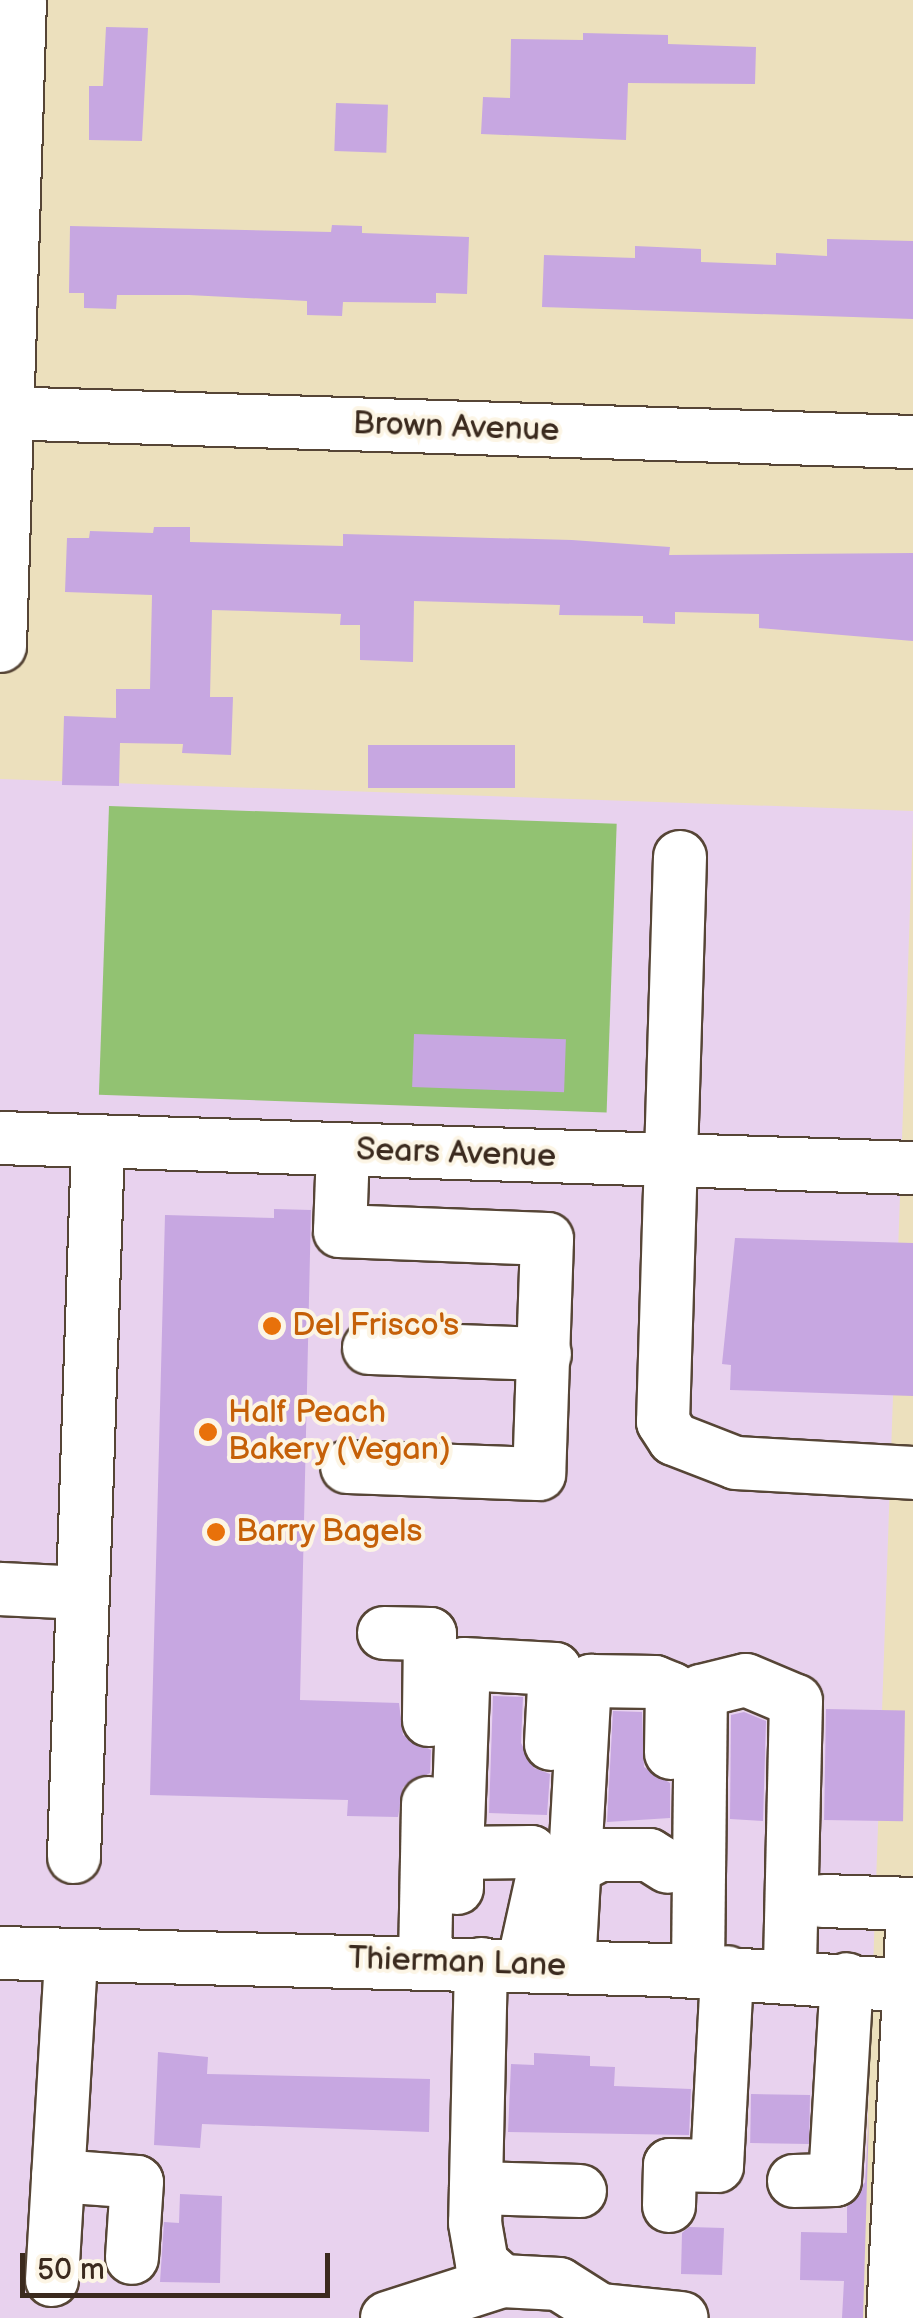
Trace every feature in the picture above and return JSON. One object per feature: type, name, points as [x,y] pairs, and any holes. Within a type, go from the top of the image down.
[{"type":"street","points":[[0,646],[3,413],[20,0]]},
{"type":"street","name":"Brown Avenue","points":[[3,413],[913,442]]},
{"type":"street","points":[[680,857],[662,1422],[674,1440],[736,1463],[913,1473]]},
{"type":"street","name":"Sears Avenue","points":[[0,1138],[913,1168]]},
{"type":"street","points":[[74,1858],[98,1143]]},
{"type":"street","points":[[343,1150],[340,1232],[547,1239],[539,1474],[347,1467]]},
{"type":"street","points":[[369,1348],[545,1354]]},
{"type":"street","points":[[0,1590],[82,1593]]},
{"type":"street","points":[[384,1633],[430,1634],[492,1964],[476,2188],[482,2263],[502,2281]]},
{"type":"street","points":[[492,1964],[458,1854],[464,1664],[555,1669],[561,1868]]},
{"type":"street","points":[[492,1964],[561,1868],[584,1695],[591,1681],[611,1680],[672,1689],[668,1867],[696,1971]]},
{"type":"street","points":[[669,2206],[670,2165],[718,2166],[696,1971],[701,1691],[746,1680],[796,1701],[835,2180],[794,2181]]},
{"type":"street","points":[[820,1977],[824,1799]]},
{"type":"street","points":[[458,1854],[531,1852],[561,1868],[600,1856],[649,1855],[668,1867]]},
{"type":"street","points":[[823,1901],[913,1905],[893,2318]]},
{"type":"street","name":"Thierman Lane","points":[[0,1953],[696,1971],[911,1986]]},
{"type":"street","points":[[52,2280],[71,1956]]},
{"type":"street","points":[[58,2176],[138,2182],[132,2258]]},
{"type":"street","points":[[476,2188],[580,2192]]},
{"type":"street","points":[[387,2318],[502,2281],[559,2284],[600,2310],[682,2318]]},
{"type":"shaded area","points":[[0,779],[913,811],[861,2318],[0,2318]]},
{"type":"green space","points":[[109,806],[617,824],[607,1113],[99,1095]]},
{"type":"building","points":[[106,27],[148,28],[142,141],[89,140],[89,86],[103,86]]},
{"type":"building","points":[[583,33],[668,35],[668,44],[756,47],[755,84],[628,83],[626,140],[481,134],[483,97],[510,98],[511,39],[583,40]]},
{"type":"building","points":[[336,103],[388,105],[386,153],[334,151]]},
{"type":"building","points":[[332,225],[362,226],[362,233],[469,237],[467,294],[436,293],[436,303],[343,302],[342,316],[307,315],[307,301],[189,295],[117,295],[116,309],[84,308],[84,293],[69,293],[70,226],[331,232]]},
{"type":"building","points":[[827,239],[913,241],[913,319],[542,307],[544,255],[635,258],[635,246],[701,249],[701,262],[776,265],[776,253],[827,256]]},
{"type":"building","points":[[154,527],[190,527],[190,542],[343,546],[343,534],[572,540],[670,547],[669,555],[913,553],[913,641],[759,628],[759,614],[675,612],[675,624],[643,623],[643,616],[559,615],[560,605],[414,601],[413,662],[360,660],[360,625],[340,625],[341,614],[212,610],[210,697],[233,697],[231,755],[182,753],[183,744],[120,743],[119,786],[62,785],[64,716],[116,718],[116,689],[150,689],[152,595],[65,592],[67,538],[89,538],[90,531],[153,533]]},
{"type":"building","points":[[368,745],[515,745],[515,788],[368,788]]},
{"type":"building","points":[[414,1034],[566,1039],[564,1092],[412,1087]]},
{"type":"building","points":[[274,1209],[311,1210],[300,1700],[399,1703],[403,1735],[431,1750],[430,1773],[403,1787],[398,1817],[347,1816],[348,1800],[150,1795],[165,1215],[274,1218]]},
{"type":"building","points":[[735,1238],[913,1243],[913,1396],[730,1390],[731,1365],[722,1364]]},
{"type":"building","points":[[493,1696],[523,1697],[521,1743],[534,1768],[550,1774],[547,1815],[489,1813]]},
{"type":"building","points":[[826,1709],[905,1710],[903,1821],[824,1820]]},
{"type":"building","points":[[613,1711],[642,1712],[644,1767],[670,1783],[670,1818],[607,1822]]},
{"type":"building","points":[[744,1712],[766,1721],[763,1821],[730,1819],[731,1715]]},
{"type":"building","points":[[158,2052],[208,2057],[207,2074],[430,2079],[429,2132],[202,2124],[200,2148],[154,2145]]},
{"type":"building","points":[[534,2053],[590,2056],[590,2066],[615,2067],[614,2086],[691,2089],[689,2135],[508,2132],[511,2064],[534,2065]]},
{"type":"building","points":[[751,2094],[810,2095],[809,2144],[750,2143]]},
{"type":"building","points":[[869,2116],[863,2318],[842,2318],[844,2281],[800,2280],[801,2232],[847,2233],[847,2207],[865,2182]]},
{"type":"building","points":[[180,2194],[222,2196],[220,2283],[160,2282],[164,2222],[179,2223]]},
{"type":"building","points":[[689,2227],[724,2228],[722,2275],[681,2274],[682,2233]]},
{"type":"place","name":"Del Frisco's","points":[[272,1326]]},
{"type":"place","name":"Half Peach Bakery (Vegan)","points":[[208,1432]]},
{"type":"place","name":"Barry Bagels","points":[[216,1532]]}]
